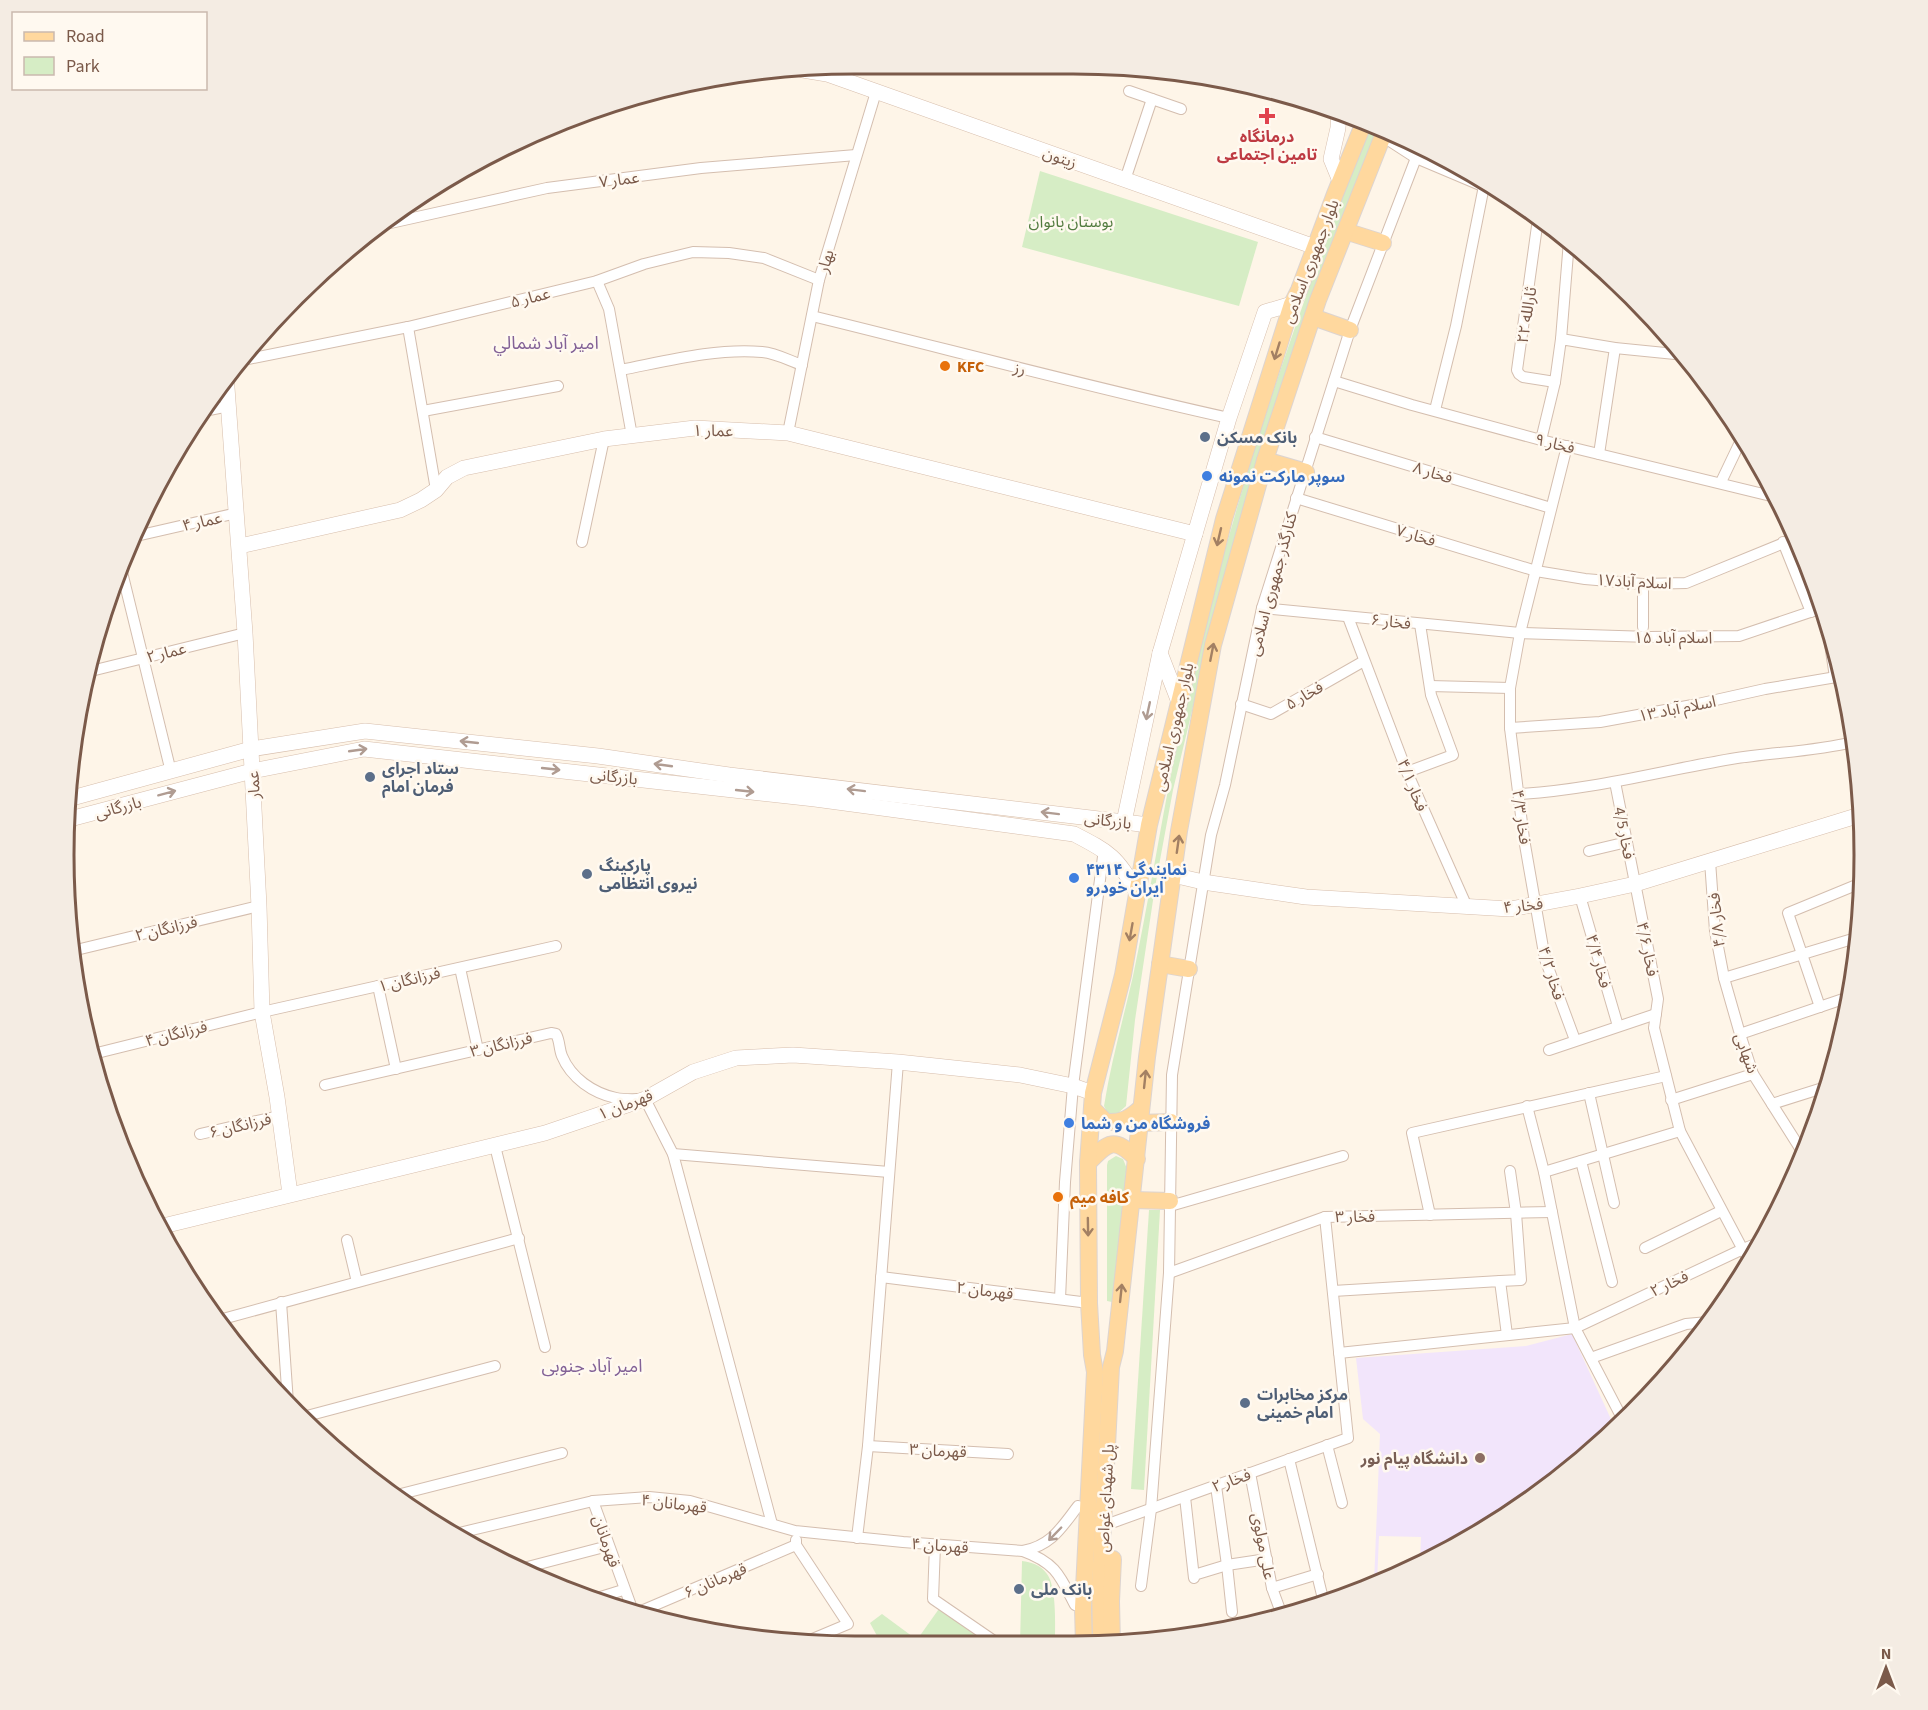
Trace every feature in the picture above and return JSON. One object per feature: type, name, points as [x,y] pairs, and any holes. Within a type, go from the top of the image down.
[{"type":"main road","name":"بلوار جمهوری اسلامی","points":[[1092,1355],[1089,1303],[1088,1163],[1093,1101],[1123,975],[1149,825],[1224,519],[1292,304],[1361,129]]},
{"type":"main road","name":"بلوار جمهوری اسلامی","points":[[1115,1351],[1160,964],[1213,645],[1265,460],[1312,317],[1383,138]]},
{"type":"main road","points":[[1345,231],[1383,243]]},
{"type":"main road","points":[[1312,317],[1350,330]]},
{"type":"main road","points":[[1265,460],[1306,471]]},
{"type":"main road","points":[[1160,964],[1189,969]]},
{"type":"main road","points":[[1093,1101],[1106,1122],[1118,1122],[1141,1115],[1171,1122]]},
{"type":"main road","points":[[1088,1163],[1102,1147],[1110,1143],[1119,1144],[1137,1159]]},
{"type":"main road","points":[[1133,1200],[1170,1203]]},
{"type":"main road","points":[[1112,1635],[1111,1601],[1120,1385],[1115,1351]]},
{"type":"main road","name":"پل شهدای غواص","points":[[1101,1635],[1100,1584],[1111,1367],[1115,1351]]},
{"type":"main road","points":[[1075,1636],[1078,1506],[1085,1374],[1092,1355]]},
{"type":"main road","name":"پل شهدای غواص","points":[[1084,1636],[1083,1608],[1095,1372],[1092,1355]]},
{"type":"street","name":"زیتون","points":[[834,74],[876,92],[1315,247]]},
{"type":"street","points":[[1129,91],[1181,109]]},
{"type":"street","name":"بهار","points":[[788,433],[819,280],[876,92]]},
{"type":"street","points":[[1125,180],[1152,99]]},
{"type":"street","points":[[1338,120],[1331,159],[1340,181]]},
{"type":"street","points":[[1403,147],[1416,158],[1462,177]]},
{"type":"street","name":"عمار ۷","points":[[398,221],[547,188],[701,168],[856,155]]},
{"type":"street","name":"کنارگذر جمهوری اسلامی","points":[[1141,1586],[1151,1509],[1169,1274],[1172,1076],[1211,835],[1225,785],[1262,608],[1350,330],[1416,158]]},
{"type":"street","points":[[1435,410],[1456,326],[1483,190]]},
{"type":"street","name":"ثارالله ۲۲","points":[[1537,226],[1517,370],[1523,377],[1555,382]]},
{"type":"street","points":[[1541,440],[1555,382],[1568,251]]},
{"type":"street","name":"عمار ۵","points":[[252,358],[408,327],[597,281],[644,264],[693,252],[764,258],[819,280]]},
{"type":"street","points":[[597,281],[609,309],[632,436]]},
{"type":"street","points":[[1124,822],[1160,653],[1229,418],[1265,312],[1292,304]]},
{"type":"street","name":"رز","points":[[812,316],[1116,393],[1229,418]]},
{"type":"street","points":[[408,327],[436,490]]},
{"type":"street","points":[[1561,339],[1615,348],[1672,354]]},
{"type":"street","points":[[1599,454],[1615,348]]},
{"type":"street","points":[[621,370],[711,353],[737,351],[765,352],[802,365]]},
{"type":"street","name":"فخار ۹","points":[[1334,381],[1541,440],[1766,494]]},
{"type":"street","points":[[423,411],[558,386]]},
{"type":"street","name":"عمار","points":[[227,390],[245,633],[262,1012],[290,1194]]},
{"type":"street","points":[[214,409],[229,406]]},
{"type":"street","name":"عمار ۱","points":[[240,546],[400,510],[421,500],[436,490],[447,477],[464,468],[604,439],[695,428],[788,433],[1196,534]]},
{"type":"street","name":"فخار ۸","points":[[1315,437],[1551,508]]},
{"type":"street","points":[[582,542],[604,439]]},
{"type":"street","name":"فخار ۴/۳","points":[[1537,905],[1524,839],[1510,728],[1510,688],[1520,633],[1567,446]]},
{"type":"street","points":[[1721,482],[1738,446]]},
{"type":"street","name":"فخار ۷","points":[[1296,498],[1536,571]]},
{"type":"street","name":"عمار ۴","points":[[143,535],[237,513]]},
{"type":"street","name":"اسلام آباد۱۷","points":[[1536,571],[1585,579],[1643,584],[1686,583],[1788,541]]},
{"type":"street","points":[[1784,542],[1811,612]]},
{"type":"street","points":[[124,580],[171,772]]},
{"type":"street","points":[[1643,584],[1643,627]]},
{"type":"street","name":"فخار ۶","points":[[1262,608],[1520,633]]},
{"type":"street","name":"اسلام آباد ۱۵","points":[[1520,633],[1650,637],[1738,636],[1815,611]]},
{"type":"street","name":"فخار ۴/۱","points":[[1348,617],[1407,772],[1467,907]]},
{"type":"street","points":[[1407,772],[1453,755],[1431,695],[1420,624]]},
{"type":"street","name":"عمار ۲","points":[[96,669],[245,633]]},
{"type":"street","points":[[1160,653],[1179,702]]},
{"type":"street","name":"فخار ۵","points":[[1241,704],[1271,714],[1364,661]]},
{"type":"street","name":"اسلام آباد ۱۳","points":[[1510,728],[1600,722],[1833,678]]},
{"type":"street","points":[[1430,686],[1510,688]]},
{"type":"street","name":"بازرگانی","points":[[76,797],[251,748],[365,731],[598,756],[729,775],[1074,834],[1104,849],[1121,864],[1137,893]]},
{"type":"street","points":[[1519,794],[1560,792],[1735,759],[1846,744]]},
{"type":"street","name":"بازرگانی","points":[[75,818],[252,771],[364,748],[815,799],[1080,816],[1149,825]]},
{"type":"street","name":"فخار 4/5","points":[[1615,782],[1635,884]]},
{"type":"street","points":[[1074,834],[1084,828],[1084,821],[1080,816]]},
{"type":"street","name":"فخار ۴","points":[[1173,875],[1203,882],[1306,897],[1510,909],[1635,884],[1853,817]]},
{"type":"street","points":[[1589,851],[1627,842]]},
{"type":"street","points":[[1060,1299],[1065,1182],[1073,1086],[1104,849]]},
{"type":"street","name":"فخار ۴/۸","points":[[1710,861],[1715,931],[1724,978]]},
{"type":"street","name":"فخار ۴/۶","points":[[1635,884],[1658,999],[1654,1028],[1680,1131],[1745,1254]]},
{"type":"street","points":[[1820,1007],[1788,913],[1853,886]]},
{"type":"street","name":"فخار ۴/۴","points":[[1580,896],[1618,1026]]},
{"type":"street","name":"فخار ۴/۲","points":[[1537,905],[1545,959],[1575,1040]]},
{"type":"street","name":"فرزانگان ۲","points":[[79,949],[259,906]]},
{"type":"street","points":[[1724,978],[1850,940]]},
{"type":"street","name":"فرزانگان ۱","points":[[262,1012],[556,946]]},
{"type":"street","points":[[460,968],[478,1050]]},
{"type":"street","name":"شهابی","points":[[1724,978],[1753,1074],[1798,1145]]},
{"type":"street","points":[[378,986],[396,1069]]},
{"type":"street","points":[[1740,1034],[1840,1000]]},
{"type":"street","name":"فرزانگان ۴","points":[[99,1053],[262,1012]]},
{"type":"street","points":[[1549,1050],[1656,1014]]},
{"type":"street","name":"فرزانگان ۳","points":[[325,1085],[551,1032],[558,1038],[561,1054],[571,1073],[591,1089],[616,1098],[645,1099]]},
{"type":"street","name":"قهرمان ۱","points":[[167,1225],[545,1133],[645,1099],[693,1072],[736,1059],[793,1055],[898,1062],[1020,1075],[1073,1086],[1093,1101]]},
{"type":"street","points":[[857,1538],[867,1446],[898,1062]]},
{"type":"street","points":[[1671,1100],[1753,1074]]},
{"type":"street","points":[[1430,1215],[1413,1133],[1666,1076]]},
{"type":"street","points":[[1772,1104],[1818,1089]]},
{"type":"street","points":[[1589,1093],[1614,1203]]},
{"type":"street","points":[[645,1099],[673,1154],[772,1524]]},
{"type":"street","points":[[1527,1106],[1544,1172],[1575,1328],[1620,1414]]},
{"type":"street","name":"فرزانگان ۶","points":[[200,1134],[279,1116]]},
{"type":"street","points":[[1544,1172],[1680,1131]]},
{"type":"street","points":[[495,1146],[545,1347]]},
{"type":"street","points":[[673,1154],[889,1172]]},
{"type":"street","points":[[1170,1203],[1343,1156]]},
{"type":"street","points":[[1581,1161],[1612,1282]]},
{"type":"street","points":[[1333,1291],[1521,1280],[1510,1171]]},
{"type":"street","points":[[1645,1248],[1721,1211]]},
{"type":"street","name":"فخار ۳","points":[[1169,1274],[1326,1216],[1552,1212]]},
{"type":"street","points":[[1326,1216],[1339,1353]]},
{"type":"street","points":[[226,1318],[519,1238]]},
{"type":"street","points":[[347,1240],[357,1282]]},
{"type":"street","name":"فخار ۲","points":[[1114,1522],[1348,1438],[1339,1353],[1575,1328],[1750,1246]]},
{"type":"street","name":"قهرمان ۲","points":[[881,1277],[1089,1303]]},
{"type":"street","points":[[1500,1281],[1507,1335]]},
{"type":"street","points":[[281,1302],[287,1392]]},
{"type":"street","points":[[1591,1358],[1686,1324],[1699,1323]]},
{"type":"street","points":[[311,1416],[495,1366]]},
{"type":"street","points":[[1327,1445],[1342,1503]]},
{"type":"street","name":"قهرمان ۳","points":[[867,1446],[1008,1454]]},
{"type":"street","points":[[404,1493],[562,1454]]},
{"type":"street","points":[[1289,1459],[1322,1595]]},
{"type":"street","name":"علی مولوی","points":[[1250,1473],[1272,1588],[1280,1609]]},
{"type":"street","points":[[1216,1486],[1232,1612]]},
{"type":"street","name":"قهرمانان ۴","points":[[464,1532],[593,1501],[649,1497],[690,1501],[795,1531],[857,1538]]},
{"type":"street","points":[[1185,1497],[1194,1576],[1227,1565],[1267,1559]]},
{"type":"street","name":"قهرمانان","points":[[593,1501],[629,1603]]},
{"type":"street","name":"قهرمان ۴","points":[[1023,1551],[1046,1543],[1058,1532],[1078,1506]]},
{"type":"street","points":[[795,1531],[796,1545],[848,1624],[820,1635]]},
{"type":"street","name":"قهرمان ۴","points":[[857,1538],[1023,1551],[1051,1564],[1075,1605]]},
{"type":"street","name":"قهرمانان ۶","points":[[647,1608],[796,1545]]},
{"type":"street","points":[[935,1545],[933,1599],[987,1636]]},
{"type":"street","points":[[531,1566],[608,1546]]},
{"type":"street","points":[[1272,1588],[1318,1574]]},
{"type":"street","points":[[606,1596],[624,1590]]},
{"type":"shaded area","name":"دانشگاه پیام نور","points":[[1572,1334],[1612,1421],[1549,1475],[1507,1505],[1420,1555],[1421,1537],[1379,1536],[1377,1575],[1374,1576],[1380,1434],[1363,1419],[1356,1358],[1526,1346]]},
{"type":"green space","points":[[1368,132],[1375,134],[1310,298],[1245,506],[1217,607],[1173,790],[1155,887],[1135,1020],[1126,1106],[1116,1115],[1108,1114],[1104,1106],[1107,1090],[1133,976],[1178,738],[1204,630],[1223,556],[1267,410]]},
{"type":"green space","name":"بوستان بانوان","points":[[1040,171],[1258,242],[1239,306],[1022,247]]},
{"type":"green space","points":[[1116,1156],[1123,1159],[1127,1169],[1112,1302],[1107,1301],[1107,1165],[1108,1161]]},
{"type":"green space","points":[[1149,1210],[1160,1210],[1144,1490],[1131,1489]]},
{"type":"green space","points":[[1022,1561],[1039,1566],[1050,1580],[1055,1608],[1055,1636],[1020,1636]]},
{"type":"green space","points":[[941,1606],[983,1636],[920,1636]]},
{"type":"green space","points":[[882,1614],[912,1636],[877,1636],[870,1623]]},
{"type":"place","name":"درمانگاه تامین اجتماعی","points":[[1267,116]]},
{"type":"place","name":"KFC","points":[[945,366]]},
{"type":"place","name":"بانک مسکن","points":[[1205,437]]},
{"type":"place","name":"سوپر مارکت نمونه","points":[[1207,476]]},
{"type":"place","name":"ستاد اجرای فرمان امام","points":[[370,777]]},
{"type":"place","name":"پارکینگ نیروی انتظامی","points":[[587,874]]},
{"type":"place","name":"نمایندگی ۴۳۱۴ ایران خودرو","points":[[1074,878]]},
{"type":"place","name":"فروشگاه من و شما","points":[[1069,1123]]},
{"type":"place","name":"کافه میم","points":[[1058,1197]]},
{"type":"place","name":"مرکز مخابرات امام خمینی","points":[[1245,1403]]},
{"type":"place","name":"دانشگاه پیام نور","points":[[1480,1458]]},
{"type":"place","name":"بانک ملی","points":[[1019,1589]]},
{"type":"district","name":"امیر آباد شمالي","points":[[546,343]]},
{"type":"district","name":"امير آباد جنوبی","points":[[592,1366]]}]
